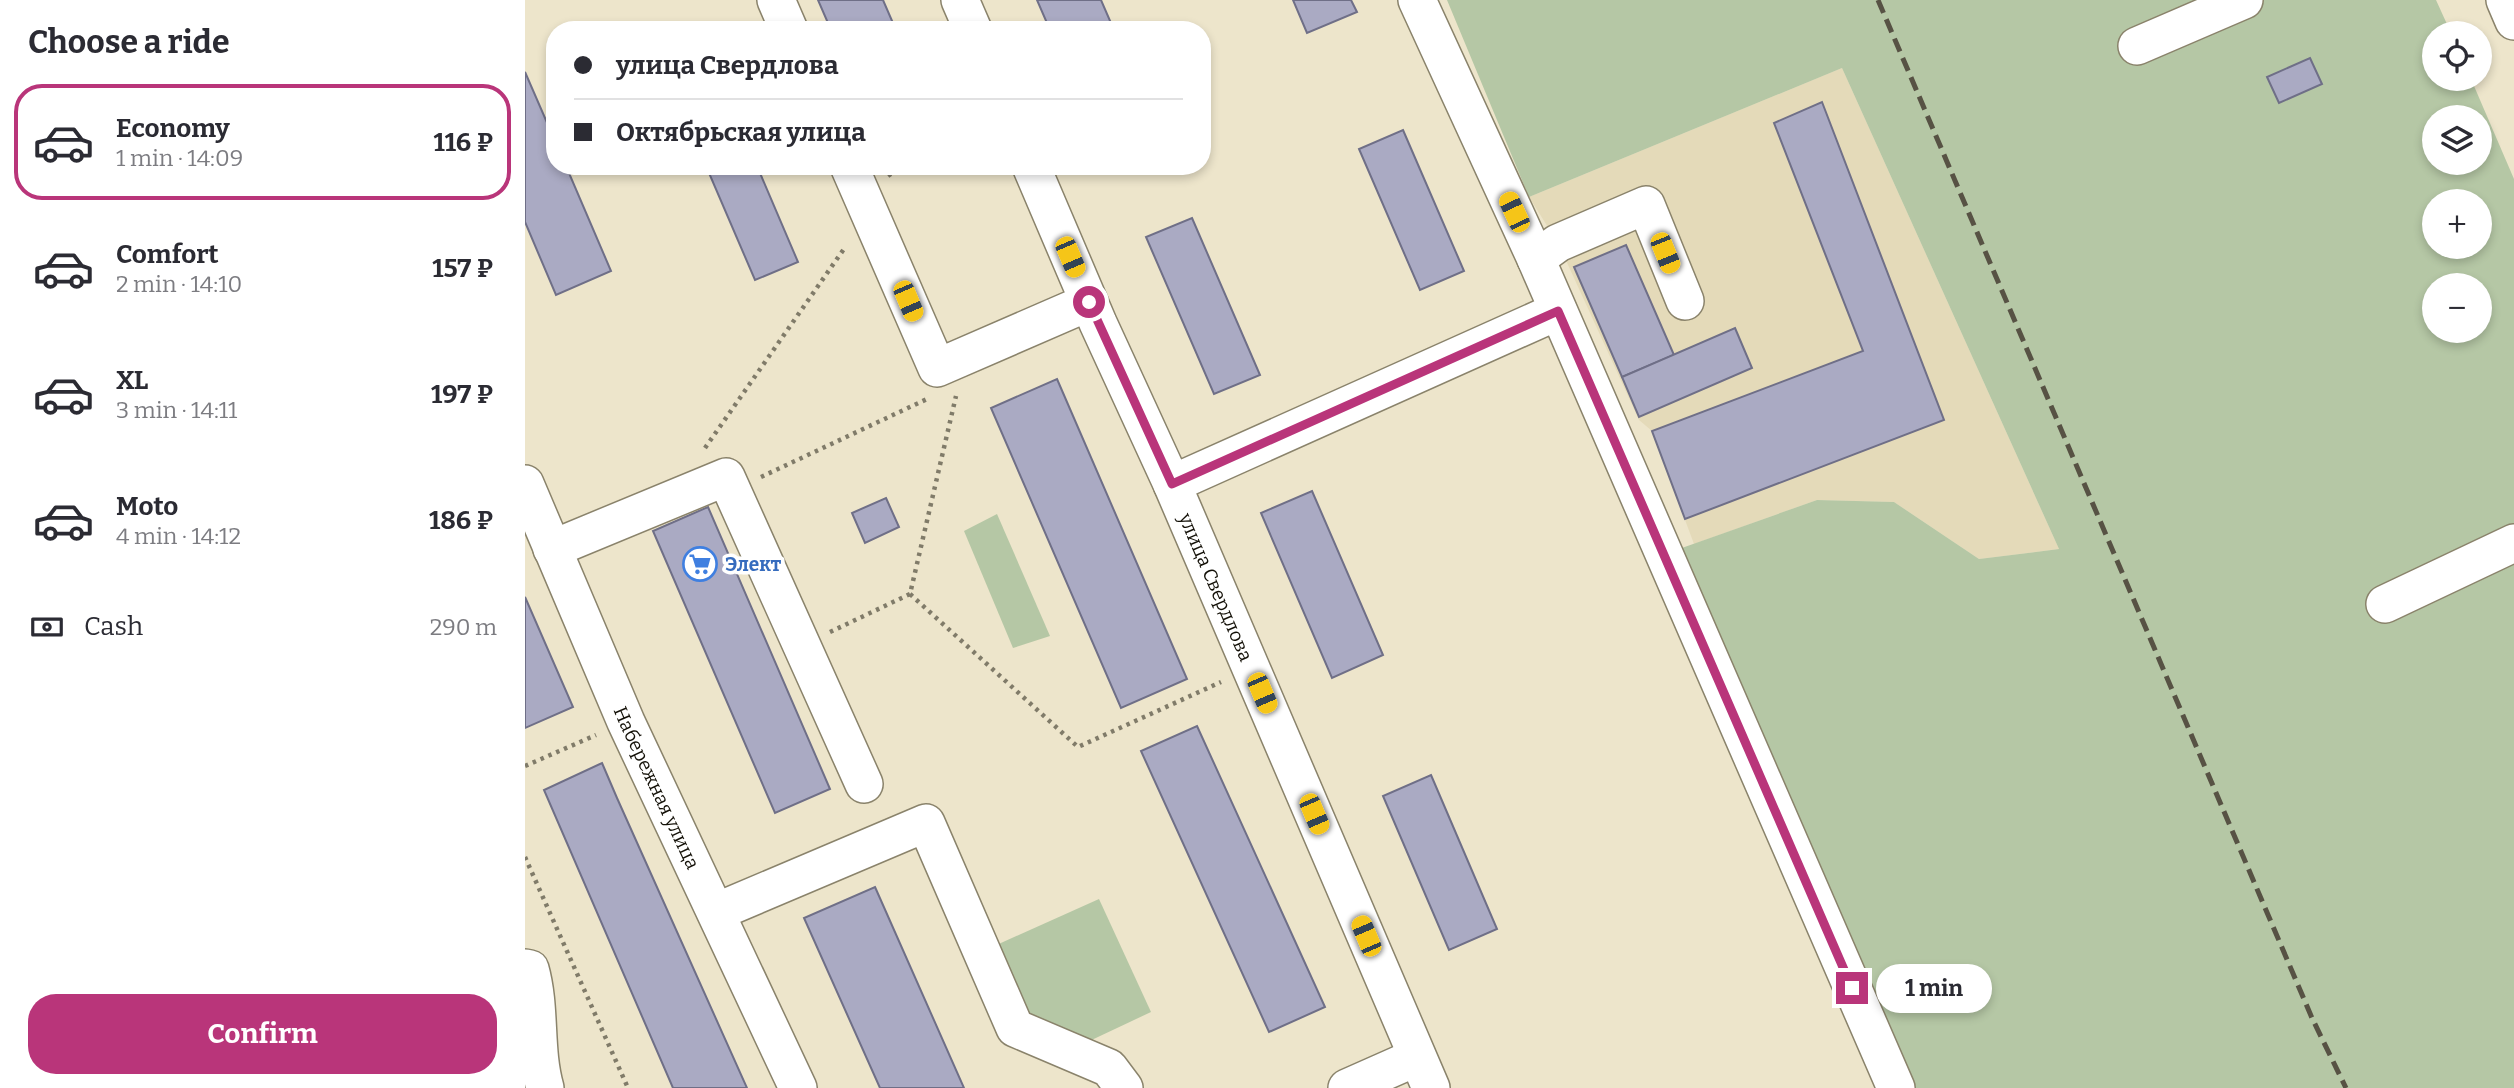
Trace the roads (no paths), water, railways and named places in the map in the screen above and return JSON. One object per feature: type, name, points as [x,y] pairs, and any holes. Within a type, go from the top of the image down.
[{"type":"street","points":[[776,0],[785,21]]},
{"type":"street","points":[[960,0],[969,21]]},
{"type":"street","points":[[1417,0],[1536,259],[1896,1088]]},
{"type":"street","points":[[2137,46],[2244,0]]},
{"type":"street","points":[[2505,0],[2514,21]]},
{"type":"street","points":[[853,175],[937,368],[1089,302]]},
{"type":"street","name":"улица Свердлова","points":[[1035,175],[1172,484],[1424,1073]]},
{"type":"street","points":[[1536,259],[1558,243],[1646,205],[1685,301]]},
{"type":"street","points":[[1172,484],[1558,311]]},
{"type":"street","points":[[552,549],[726,477],[864,784]]},
{"type":"street","name":"Набережная улица","points":[[525,484],[626,722],[798,1088]]},
{"type":"street","points":[[2385,604],[2514,543]]},
{"type":"street","points":[[716,912],[926,823],[1015,1028],[1109,1068],[1124,1088]]},
{"type":"street","points":[[525,968],[530,969],[535,989],[536,1039],[545,1088]]},
{"type":"street","points":[[1347,1088],[1424,1073]]},
{"type":"railway","points":[[1878,0],[2312,1018],[2346,1088]]},
{"type":"place","name":"Элект","points":[[700,564]]}]
